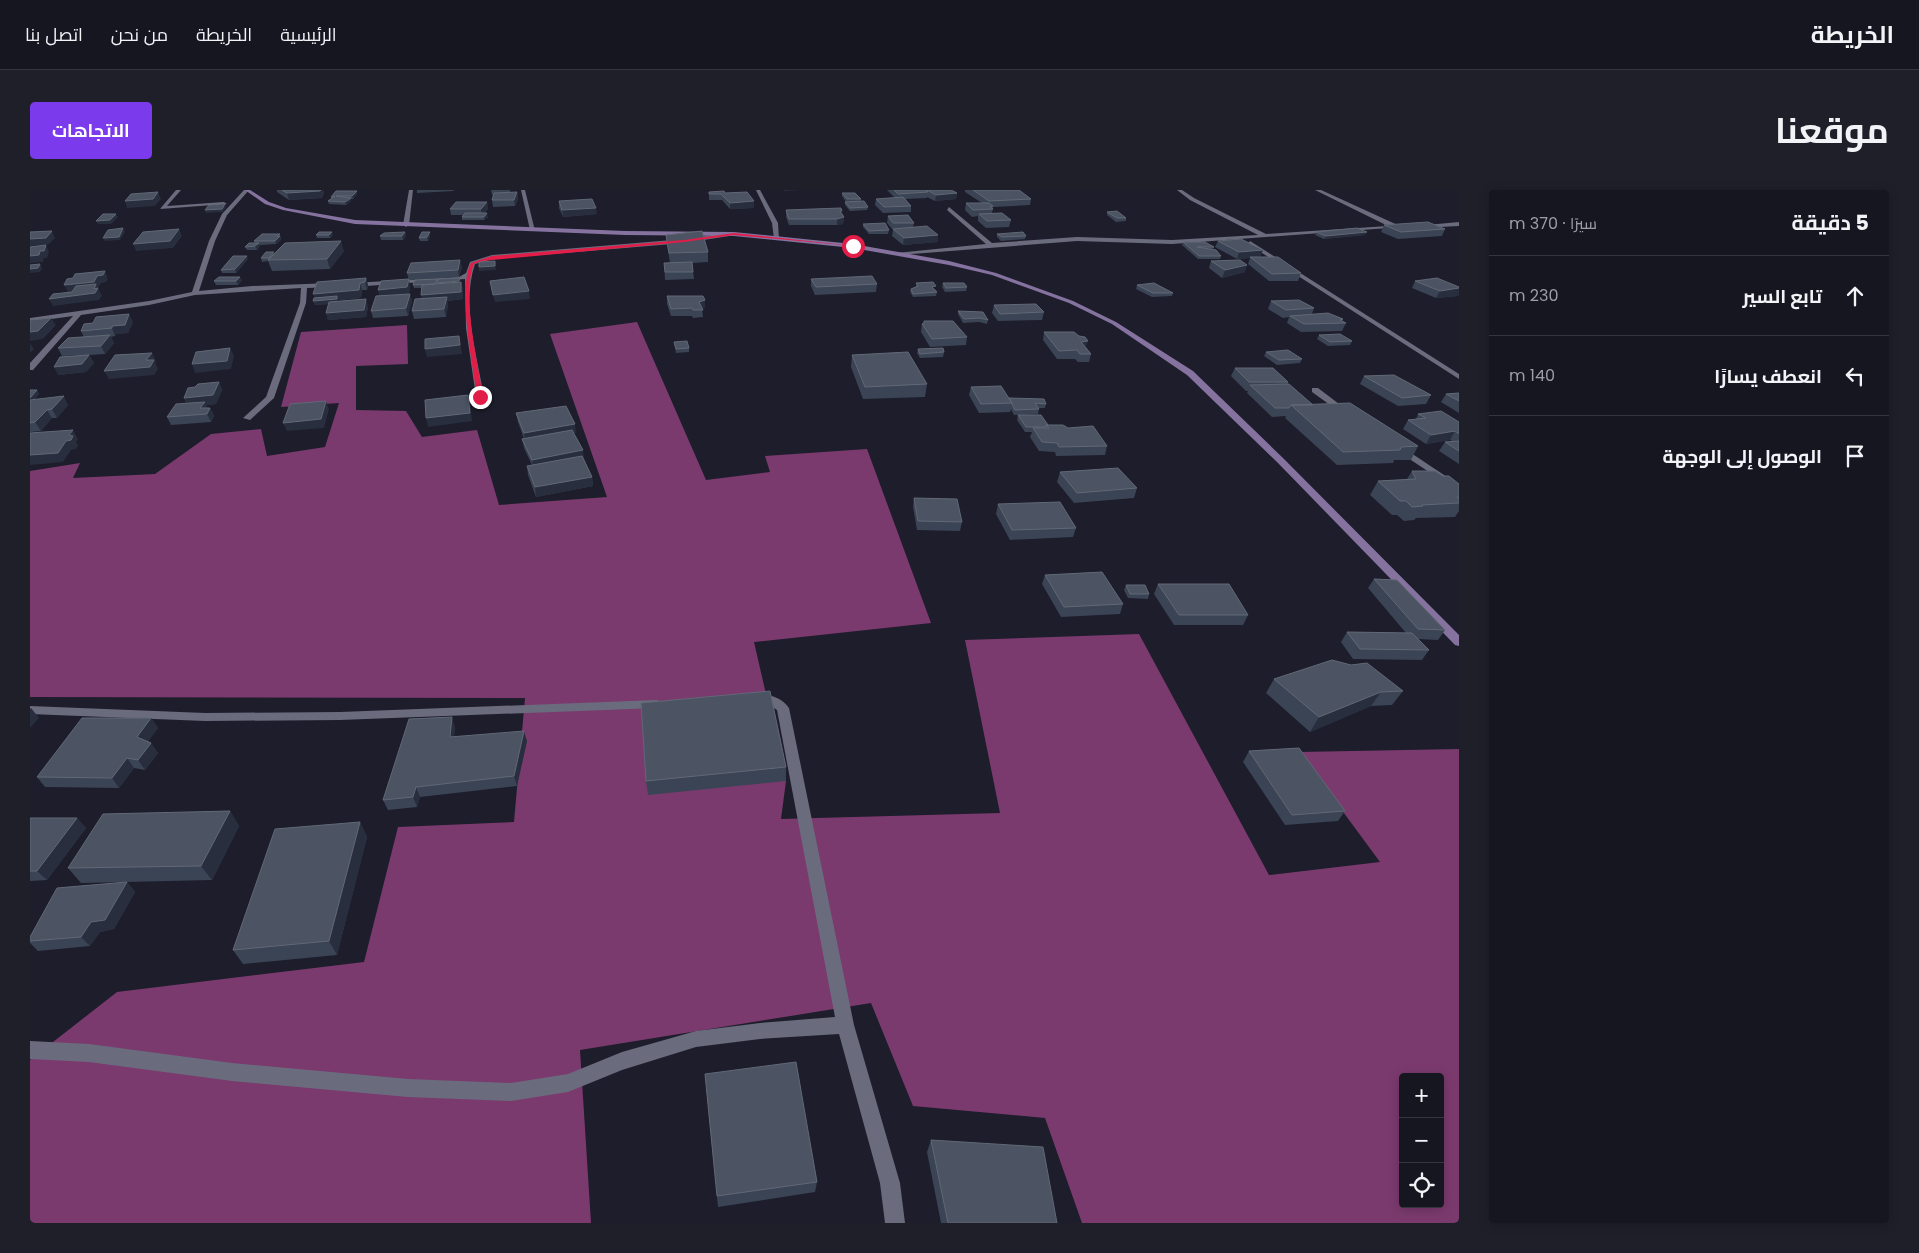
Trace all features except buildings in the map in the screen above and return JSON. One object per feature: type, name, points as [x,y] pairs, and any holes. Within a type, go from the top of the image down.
[{"type":"main road","points":[[247,190],[267,203],[301,214],[355,222],[533,230],[734,234],[853,246],[899,253],[994,274],[1071,302],[1114,323],[1190,373],[1280,460],[1459,642]]},
{"type":"street","points":[[179,190],[162,208],[236,204]]},
{"type":"street","points":[[195,293],[212,241],[225,214],[247,190]]},
{"type":"street","points":[[406,225],[411,190]]},
{"type":"street","points":[[524,190],[533,230]]},
{"type":"street","points":[[758,190],[775,223],[778,239]]},
{"type":"street","points":[[1179,190],[1192,199],[1265,236]]},
{"type":"street","points":[[1317,190],[1394,227]]},
{"type":"street","points":[[949,209],[991,245]]},
{"type":"street","points":[[1412,226],[1459,224]]},
{"type":"street","points":[[899,253],[1077,239],[1172,242],[1403,227]]},
{"type":"street","points":[[480,397],[468,310],[468,274],[472,263],[492,257],[684,241],[734,234]]},
{"type":"street","points":[[1241,238],[1459,377]]},
{"type":"street","points":[[30,320],[149,303],[195,293],[453,279],[461,278],[468,274]]},
{"type":"street","points":[[247,418],[261,408],[270,398],[304,303],[304,286]]},
{"type":"street","points":[[30,368],[80,312]]},
{"type":"street","points":[[1315,390],[1357,420]]},
{"type":"street","points":[[1388,441],[1459,489]]},
{"type":"street","points":[[738,700],[767,698],[777,701],[783,708],[845,1025],[890,1183],[894,1223]]},
{"type":"street","points":[[30,710],[205,717],[340,716],[671,703]]},
{"type":"street","points":[[30,1050],[89,1053],[232,1072],[408,1088],[511,1092],[568,1083],[622,1061],[696,1039],[760,1031],[845,1025]]},
{"type":"shaded area","points":[[637,322],[706,480],[770,472],[765,456],[867,449],[931,623],[754,642],[786,781],[781,819],[1000,813],[965,640],[1139,634],[1269,875],[1380,862],[1299,752],[1459,749],[1459,1223],[1082,1223],[1045,1118],[913,1106],[871,1003],[580,1050],[591,1223],[30,1223],[30,1060],[117,992],[364,962],[398,827],[514,822],[525,698],[30,697],[30,471],[80,463],[73,478],[155,474],[211,434],[261,429],[267,456],[325,447],[339,403],[281,407],[301,332],[407,325],[408,364],[356,366],[356,410],[406,411],[422,437],[477,430],[499,505],[607,497],[550,334]]},
{"type":"route","points":[[480,397],[468,310],[468,270],[472,263],[492,257],[684,241],[734,234],[853,246]]}]
